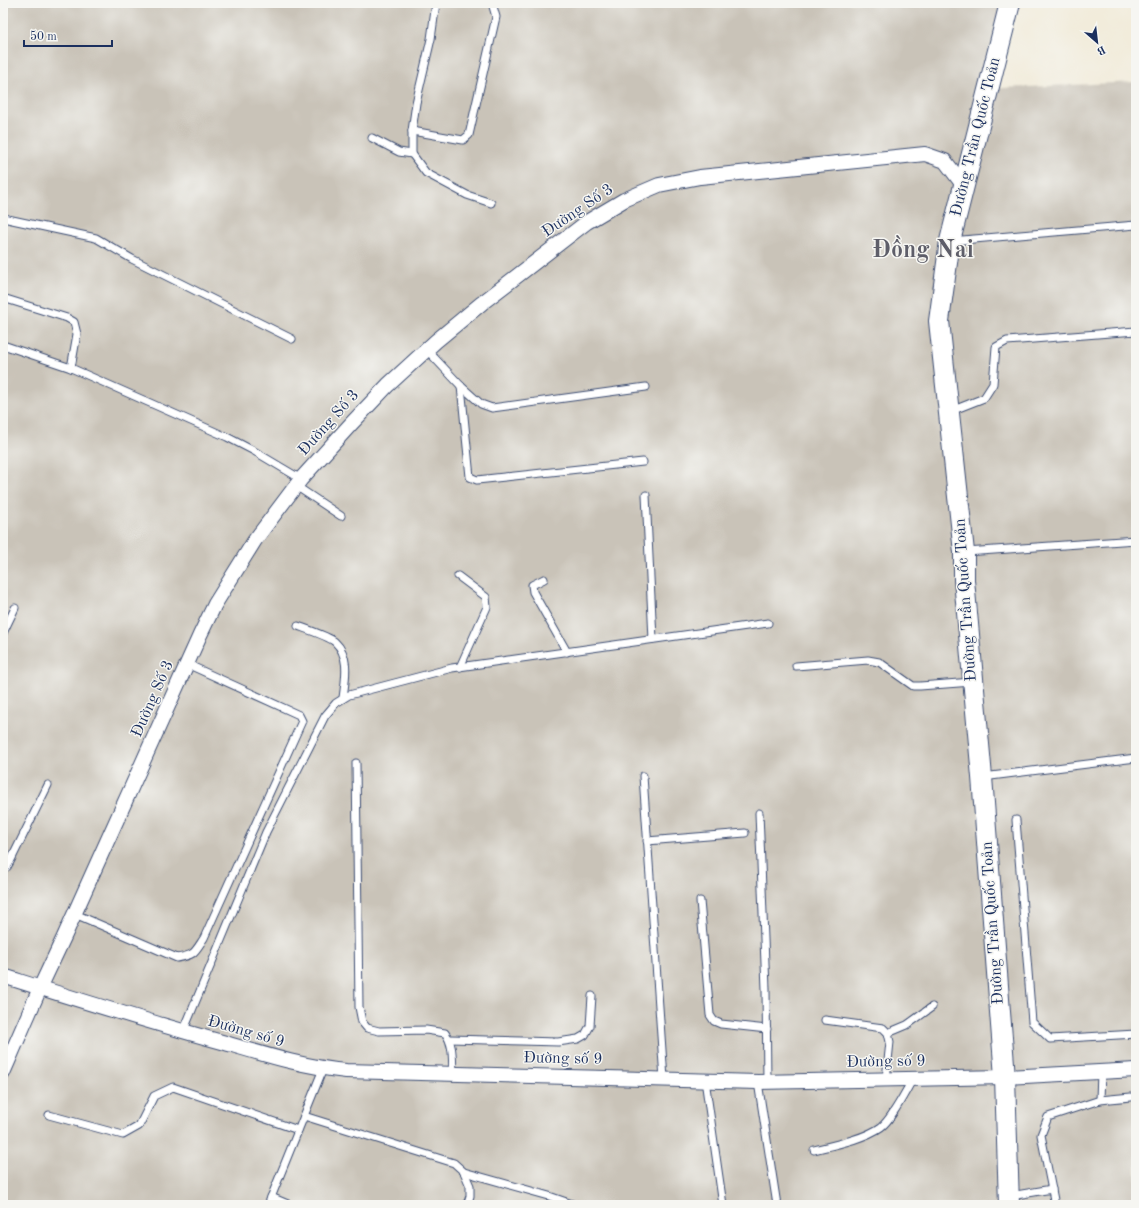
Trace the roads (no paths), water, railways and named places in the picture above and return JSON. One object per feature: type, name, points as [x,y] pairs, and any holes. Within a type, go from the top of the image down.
[{"type":"main road","name":"Đường Trần Quốc Toản","points":[[1009,1201],[1005,1077],[982,777],[964,580],[964,552],[939,321],[950,241],[1010,3]]},
{"type":"street","name":"Đường Số 3","points":[[3,1073],[40,988],[215,604],[254,540],[298,483],[388,385],[482,303],[587,222],[624,200],[659,185],[700,177],[925,154],[945,161],[964,186]]},
{"type":"street","name":"Đường số 9","points":[[3,976],[138,1019],[291,1062],[323,1069],[346,1071],[763,1082],[1005,1077],[1136,1070]]},
{"type":"lane","points":[[436,3],[431,39],[416,103],[412,131],[412,154],[426,173],[467,195],[491,203]]},
{"type":"lane","points":[[412,131],[463,140],[470,135],[496,17],[492,3]]},
{"type":"lane","points":[[372,138],[399,152],[412,154]]},
{"type":"lane","points":[[3,218],[96,238],[132,259],[292,339]]},
{"type":"lane","points":[[950,241],[1136,225]]},
{"type":"lane","points":[[3,298],[68,318],[74,322],[77,334],[71,368]]},
{"type":"lane","points":[[949,412],[984,398],[993,384],[996,348],[1007,341],[1136,331]]},
{"type":"lane","points":[[3,345],[71,368],[227,437],[254,451],[341,516]]},
{"type":"lane","points":[[427,350],[461,386],[481,404],[492,408],[646,387]]},
{"type":"lane","points":[[461,386],[470,477],[478,480],[643,462]]},
{"type":"lane","points":[[646,495],[653,639]]},
{"type":"lane","points":[[964,552],[1136,540]]},
{"type":"lane","points":[[458,576],[486,597],[486,607],[460,667]]},
{"type":"lane","points":[[544,579],[532,585],[533,592],[566,652]]},
{"type":"lane","points":[[3,633],[15,608]]},
{"type":"lane","points":[[183,1032],[266,832],[325,716],[336,703],[343,698],[349,695],[460,667],[768,623]]},
{"type":"lane","points":[[298,626],[335,641],[341,650],[345,659],[346,668],[343,698]]},
{"type":"lane","points":[[796,666],[868,660],[878,662],[913,686],[973,682]]},
{"type":"lane","points":[[75,914],[177,958],[194,953],[204,938],[302,721],[299,715],[187,664]]},
{"type":"lane","points":[[982,777],[1136,758]]},
{"type":"lane","points":[[356,763],[359,1007],[362,1022],[367,1028],[379,1031],[426,1030],[445,1033],[450,1039],[452,1046],[453,1074]]},
{"type":"lane","points":[[643,776],[664,1079]]},
{"type":"lane","points":[[3,868],[7,867],[11,860],[48,785]]},
{"type":"lane","points":[[759,813],[767,1029],[763,1082],[777,1205]]},
{"type":"lane","points":[[1016,820],[1032,1022],[1050,1039],[1136,1034]]},
{"type":"lane","points":[[647,841],[745,833]]},
{"type":"lane","points":[[700,901],[710,1015],[714,1021],[721,1024],[767,1029]]},
{"type":"lane","points":[[450,1039],[558,1042],[578,1039],[585,1034],[590,1026],[592,996]]},
{"type":"lane","points":[[888,1033],[907,1025],[932,1007]]},
{"type":"lane","points":[[825,1020],[883,1028],[888,1033],[890,1042],[886,1079]]},
{"type":"lane","points":[[268,1205],[323,1069]]},
{"type":"lane","points":[[1100,1100],[1101,1072]]},
{"type":"lane","points":[[814,1150],[868,1134],[882,1127],[889,1119],[913,1079]]},
{"type":"lane","points":[[705,1080],[723,1205]]},
{"type":"lane","points":[[49,1115],[123,1135],[139,1126],[154,1096],[173,1087],[298,1130]]},
{"type":"lane","points":[[1055,1205],[1041,1136],[1048,1117],[1100,1100],[1131,1097]]},
{"type":"lane","points":[[304,1116],[454,1164],[464,1172],[576,1205]]},
{"type":"lane","points":[[464,1172],[470,1186],[470,1196],[467,1205]]},
{"type":"lane","points":[[1009,1201],[1052,1190]]},
{"type":"lane","points":[[271,1197],[290,1205]]},
{"type":"district","name":"Đồng Nai","points":[[923,251]]}]
